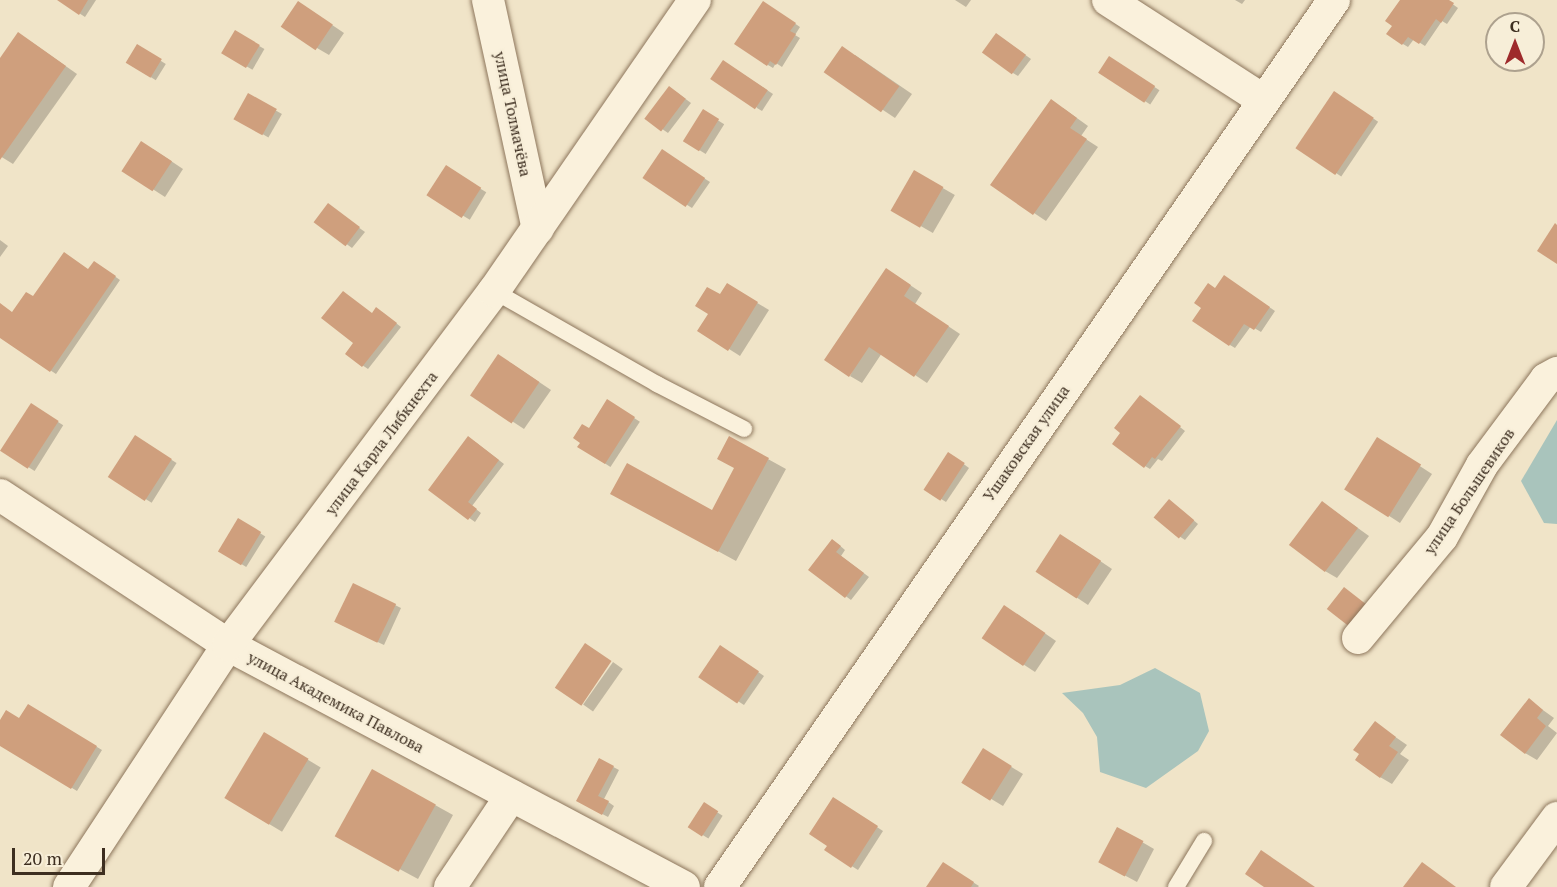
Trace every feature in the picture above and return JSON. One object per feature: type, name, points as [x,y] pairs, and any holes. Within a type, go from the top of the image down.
[{"type":"street","name":"улица Толмачёва","points":[[488,0],[538,229]]},
{"type":"street","name":"улица Карла Либкнехта","points":[[69,887],[228,645],[494,291],[695,0]]},
{"type":"street","points":[[1108,0],[1263,100]]},
{"type":"street","name":"Ушаковская улица","points":[[720,887],[1334,0]]},
{"type":"street","name":"улица Большевиков","points":[[1358,638],[1442,537],[1482,465],[1546,379],[1557,373]]},
{"type":"street","name":"улица Академика Павлова","points":[[0,495],[228,645],[684,887]]},
{"type":"street","points":[[450,887],[511,796]]},
{"type":"street","points":[[1506,887],[1557,818]]},
{"type":"lane","points":[[494,291],[657,384],[744,429]]},
{"type":"lane","points":[[1176,887],[1204,841]]},
{"type":"water","points":[[1557,420],[1557,524],[1544,523],[1521,481]]},
{"type":"water","points":[[1155,668],[1200,693],[1209,731],[1198,751],[1146,788],[1100,772],[1097,737],[1083,713],[1062,693],[1120,685]]},
{"type":"building","points":[[57,0],[88,0],[79,15]]},
{"type":"building","points":[[1400,0],[1449,0],[1454,3],[1441,23],[1436,19],[1419,44],[1408,37],[1402,45],[1386,34],[1392,26],[1385,21]]},
{"type":"building","points":[[298,1],[333,24],[315,50],[281,27]]},
{"type":"building","points":[[763,1],[796,23],[790,31],[796,34],[776,65],[770,61],[767,66],[734,44]]},
{"type":"building","points":[[235,30],[260,45],[246,68],[221,53]]},
{"type":"building","points":[[18,32],[66,66],[0,160],[0,58]]},
{"type":"building","points":[[996,33],[1026,55],[1012,74],[982,52]]},
{"type":"building","points":[[137,44],[162,59],[151,78],[126,63]]},
{"type":"building","points":[[842,46],[899,86],[881,112],[824,72]]},
{"type":"building","points":[[1109,56],[1155,86],[1144,103],[1098,73]]},
{"type":"building","points":[[723,60],[768,90],[755,109],[710,79]]},
{"type":"building","points":[[669,86],[686,99],[661,131],[644,119]]},
{"type":"building","points":[[1334,91],[1374,118],[1335,175],[1295,148]]},
{"type":"building","points":[[248,93],[277,109],[262,135],[233,119]]},
{"type":"building","points":[[1051,99],[1077,118],[1070,128],[1087,139],[1033,215],[990,185]]},
{"type":"building","points":[[703,109],[719,119],[699,151],[683,141]]},
{"type":"building","points":[[141,141],[172,161],[152,191],[121,171]]},
{"type":"building","points":[[662,149],[705,178],[686,207],[642,178]]},
{"type":"building","points":[[446,165],[481,188],[462,218],[426,195]]},
{"type":"building","points":[[914,170],[943,187],[920,228],[890,211]]},
{"type":"building","points":[[328,203],[360,227],[346,246],[314,222]]},
{"type":"building","points":[[1555,223],[1557,225],[1557,264],[1537,251]]},
{"type":"building","points":[[64,252],[88,269],[94,261],[116,276],[50,372],[0,338],[0,303],[12,312],[26,292],[33,296]]},
{"type":"building","points":[[886,268],[911,285],[904,296],[949,326],[914,377],[869,347],[849,377],[824,360]]},
{"type":"building","points":[[1224,275],[1270,307],[1254,330],[1244,324],[1229,346],[1192,321],[1201,308],[1194,303],[1208,283],[1215,288]]},
{"type":"building","points":[[727,283],[758,302],[728,351],[697,331],[708,314],[695,306],[707,287],[720,294]]},
{"type":"building","points":[[343,291],[372,313],[376,307],[397,323],[362,367],[345,354],[353,343],[321,318]]},
{"type":"building","points":[[498,354],[539,382],[511,423],[470,395]]},
{"type":"building","points":[[1140,395],[1181,426],[1155,459],[1152,457],[1144,468],[1112,444],[1120,433],[1114,428]]},
{"type":"building","points":[[607,399],[635,417],[605,464],[577,447],[580,443],[573,438],[582,424],[589,428]]},
{"type":"building","points":[[31,403],[59,421],[28,469],[0,451]]},
{"type":"building","points":[[135,435],[172,459],[145,501],[108,477]]},
{"type":"building","points":[[468,436],[499,460],[468,502],[477,509],[468,520],[428,490]]},
{"type":"building","points":[[729,436],[769,458],[718,552],[610,494],[627,463],[712,510],[734,468],[717,459]]},
{"type":"building","points":[[1377,437],[1421,465],[1388,517],[1344,490]]},
{"type":"building","points":[[948,452],[965,463],[940,501],[923,490]]},
{"type":"building","points":[[1169,499],[1194,520],[1179,539],[1154,517]]},
{"type":"building","points":[[1322,501],[1358,528],[1325,572],[1289,545]]},
{"type":"building","points":[[238,518],[261,532],[241,565],[218,551]]},
{"type":"building","points":[[1060,534],[1101,561],[1077,598],[1035,572]]},
{"type":"building","points":[[832,539],[841,546],[836,552],[864,573],[845,598],[808,570]]},
{"type":"building","points":[[353,583],[396,604],[377,643],[334,622]]},
{"type":"building","points":[[1344,587],[1366,604],[1349,626],[1327,609]]},
{"type":"building","points":[[1004,605],[1045,633],[1023,666],[982,638]]},
{"type":"building","points":[[585,643],[612,661],[581,706],[555,688]]},
{"type":"building","points":[[720,645],[759,671],[737,704],[698,677]]},
{"type":"building","points":[[1529,698],[1543,710],[1537,718],[1546,726],[1525,754],[1500,735]]},
{"type":"building","points":[[28,704],[97,746],[71,789],[0,746],[0,720],[6,710],[19,718]]},
{"type":"building","points":[[1375,721],[1396,737],[1389,746],[1398,752],[1380,778],[1355,760],[1359,754],[1353,750]]},
{"type":"building","points":[[264,732],[309,759],[269,825],[224,798]]},
{"type":"building","points":[[983,748],[1012,766],[990,801],[961,783]]},
{"type":"building","points":[[599,758],[614,766],[598,796],[609,801],[602,815],[576,801]]},
{"type":"building","points":[[372,769],[436,804],[399,872],[335,836]]},
{"type":"building","points":[[833,797],[878,826],[851,868],[824,850],[827,846],[809,834]]},
{"type":"building","points":[[704,802],[718,811],[702,836],[688,827]]},
{"type":"building","points":[[1117,827],[1143,841],[1125,876],[1098,862]]},
{"type":"building","points":[[1261,850],[1315,887],[1264,887],[1245,874]]},
{"type":"building","points":[[943,862],[974,882],[971,887],[926,887]]},
{"type":"building","points":[[1422,862],[1456,887],[1403,887]]}]
